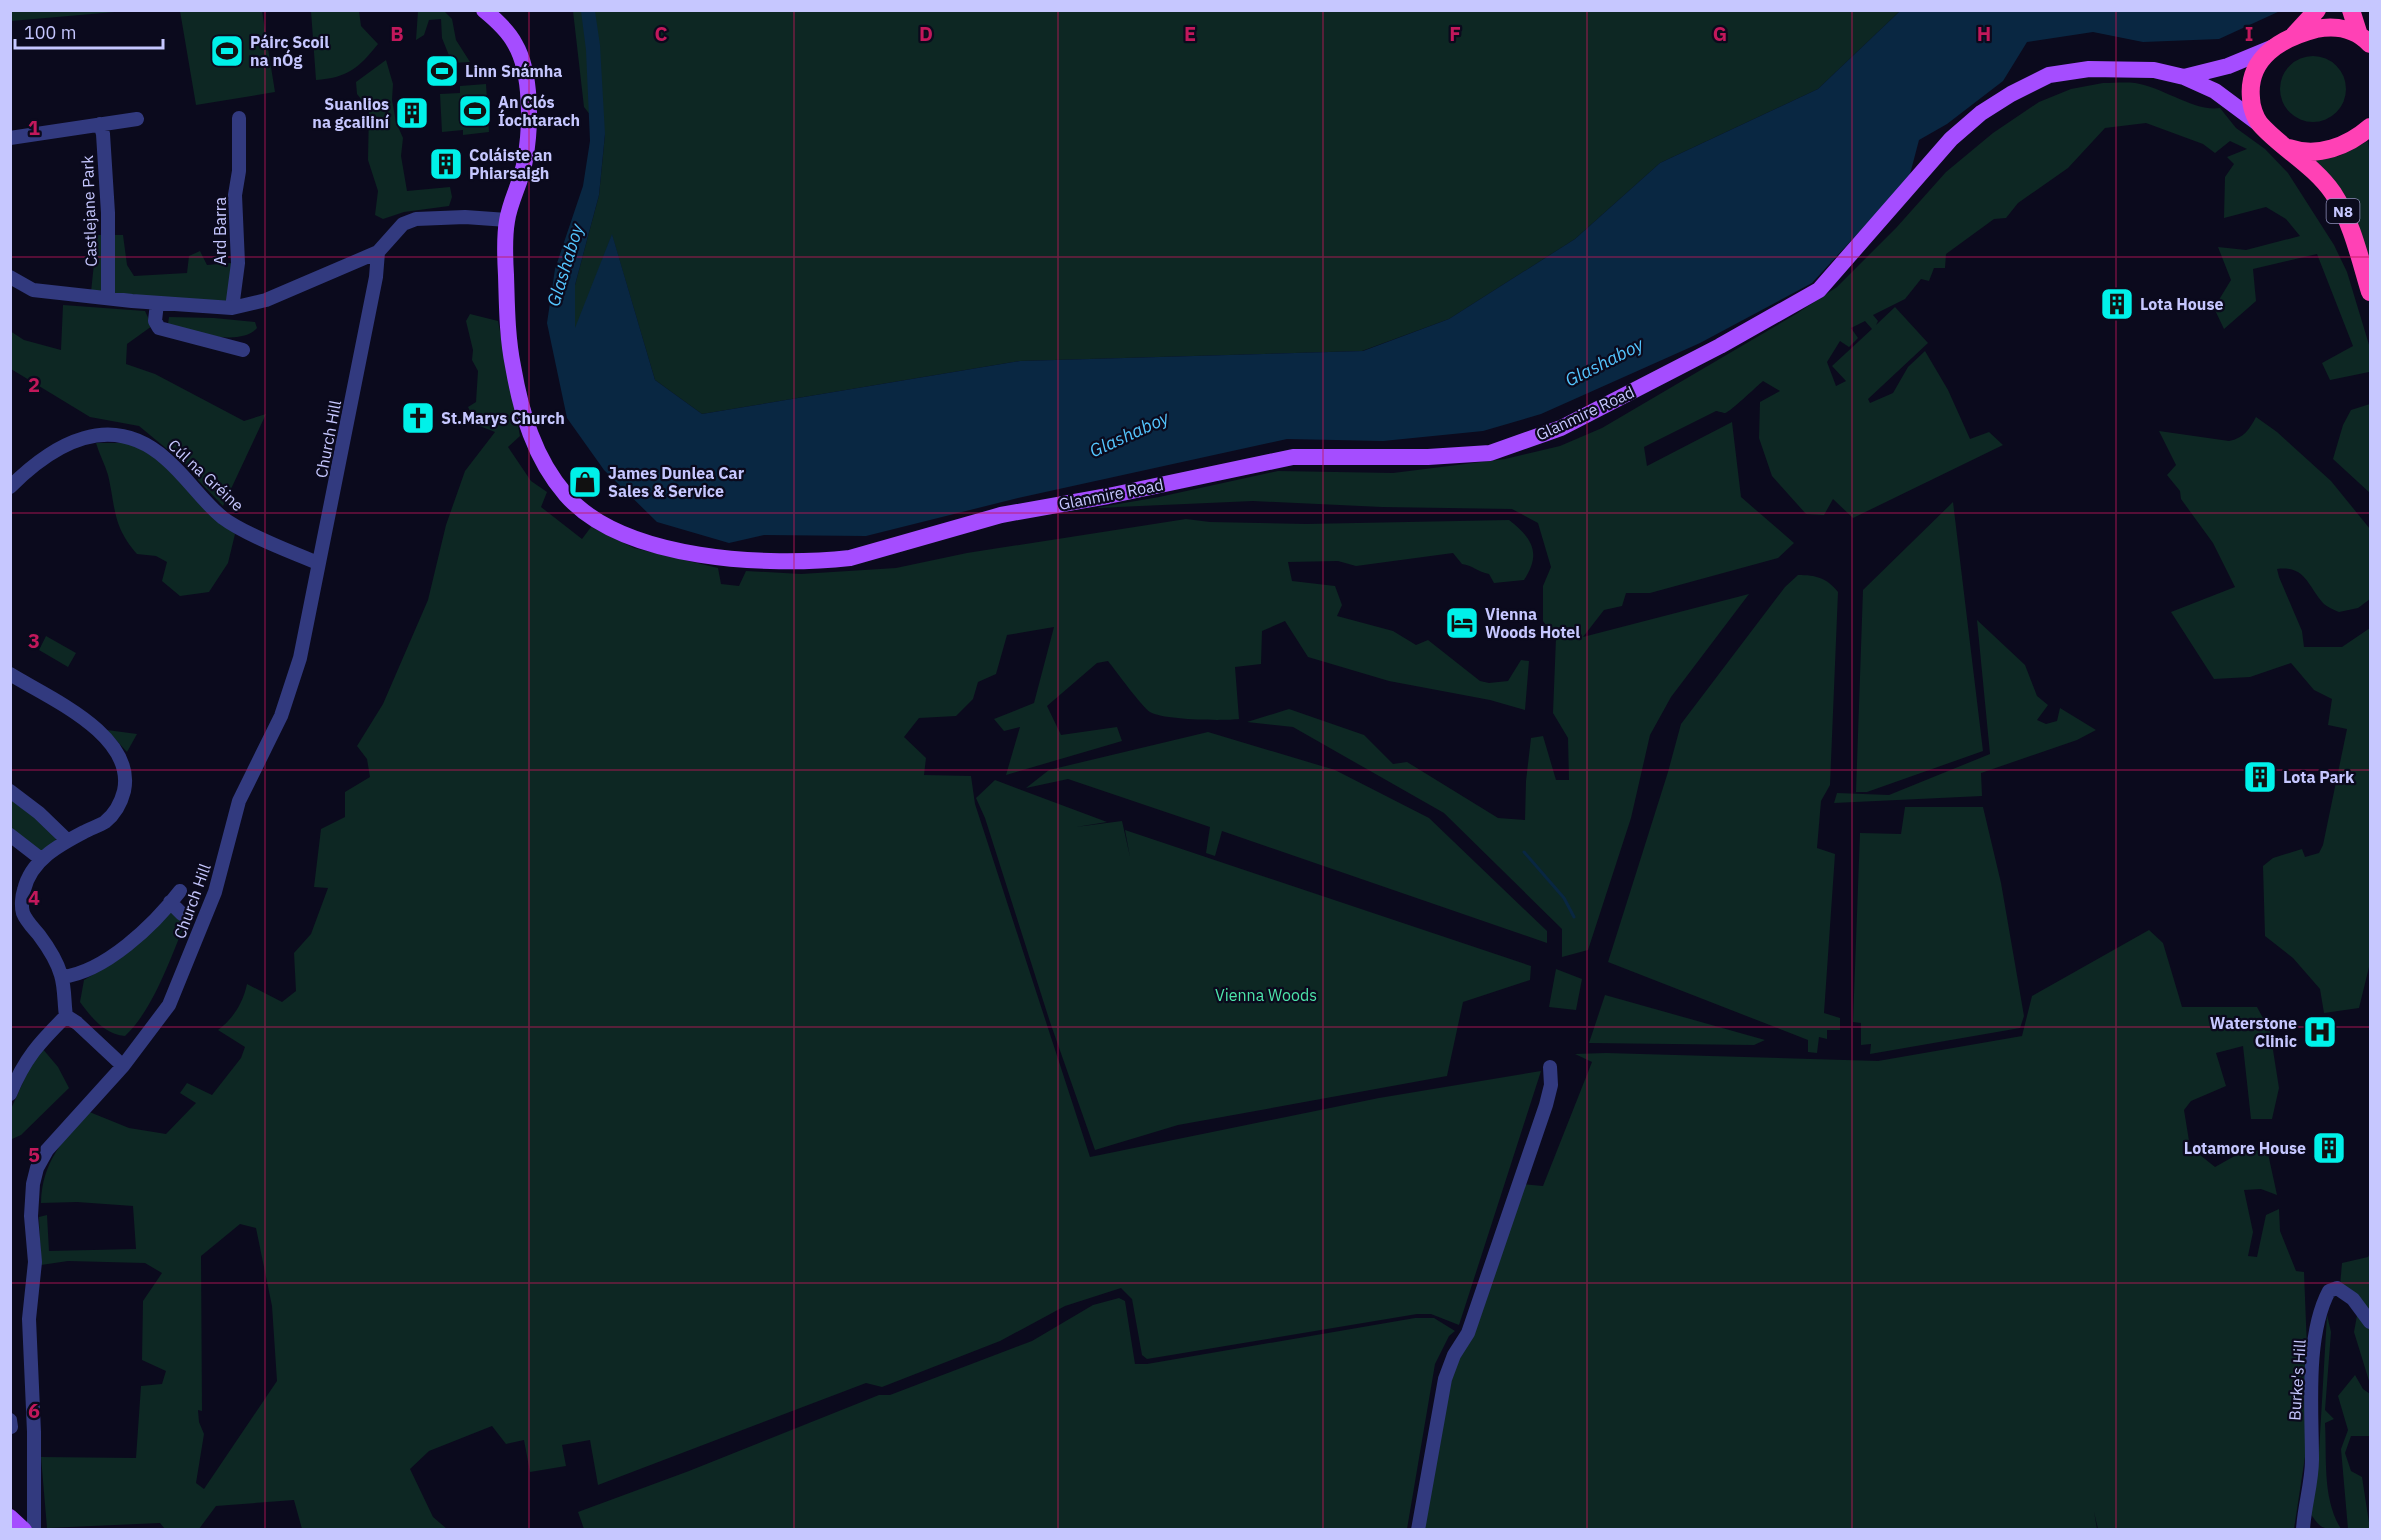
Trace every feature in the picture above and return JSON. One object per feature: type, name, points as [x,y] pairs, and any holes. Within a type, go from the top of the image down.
[{"type":"highway","points":[[2291,38],[2317,10]]},
{"type":"highway","points":[[2351,10],[2364,38]]},
{"type":"highway","points":[[2259,123],[2251,104],[2250,86],[2255,67],[2264,55],[2291,38],[2308,31],[2330,27],[2364,38]]},
{"type":"highway","name":"N8","points":[[2259,123],[2332,191],[2343,210],[2370,292]]},
{"type":"highway","points":[[2288,148],[2302,153],[2327,150],[2354,139],[2370,127]]},
{"type":"main road","name":"Glanmire Road","points":[[484,10],[514,42],[527,83],[529,126],[525,161],[507,220],[508,339],[530,436],[549,471],[565,494],[580,509],[604,525],[632,538],[695,553],[761,561],[850,558],[1000,515],[1108,496],[1293,457],[1428,457],[1490,453],[1561,428],[1720,346],[1819,290],[1951,139],[1981,113],[2011,94],[2049,75],[2089,69],[2154,70],[2184,77],[2224,96],[2259,123]]},
{"type":"main road","points":[[2184,77],[2228,66],[2274,47]]},
{"type":"main road","points":[[10,1517],[24,1530]]},
{"type":"street","name":"Ard Barra","points":[[232,308],[238,263],[235,195],[239,163],[239,118]]},
{"type":"street","points":[[10,138],[137,119]]},
{"type":"street","name":"Castlejane Park","points":[[100,124],[103,134],[108,213],[108,298]]},
{"type":"street","points":[[10,277],[33,290],[232,308],[266,300],[378,252],[403,224],[416,219],[465,217],[507,220]]},
{"type":"street","name":"Church Hill","points":[[34,1530],[34,1432],[29,1318],[35,1262],[31,1216],[33,1184],[37,1168],[47,1150],[123,1066],[169,1005],[215,892],[239,801],[281,716],[292,686],[307,624],[376,277],[378,252]]},
{"type":"street","points":[[157,303],[155,321],[159,328],[243,350]]},
{"type":"street","name":"Cúl na Gréine","points":[[10,487],[65,443],[87,436],[117,435],[146,446],[167,459],[226,520],[243,530],[318,563]]},
{"type":"street","points":[[10,674],[57,701],[93,726],[116,750],[124,768],[125,786],[122,800],[112,815],[41,859],[31,872],[17,913],[54,958],[62,977],[66,1016]]},
{"type":"street","points":[[10,791],[39,813],[68,841]]},
{"type":"street","points":[[10,835],[41,859]]},
{"type":"street","points":[[62,977],[82,974],[108,959],[149,925],[180,891]]},
{"type":"street","points":[[170,902],[182,914]]},
{"type":"street","points":[[66,1016],[77,1023],[123,1066]]},
{"type":"street","points":[[10,1094],[17,1077],[36,1046],[66,1016]]},
{"type":"street","points":[[1418,1530],[1445,1379],[1454,1356],[1468,1334],[1546,1105],[1551,1085],[1551,1067]]},
{"type":"street","name":"Burke's Hill","points":[[2302,1530],[2312,1462],[2311,1374],[2319,1317],[2329,1290],[2337,1288],[2350,1295],[2370,1322]]},
{"type":"street","points":[[10,1419],[11,1427]]},
{"type":"green space","points":[[11,10],[126,10],[126,11],[11,21]]},
{"type":"green space","name":"Páirc Scoil na nÓg","points":[[180,11],[262,11],[275,92],[196,105]]},
{"type":"green space","points":[[311,11],[359,11],[361,26],[378,44],[352,70],[336,77],[316,80]]},
{"type":"green space","points":[[418,11],[444,11],[452,19],[456,40],[470,62],[452,63],[442,38],[441,19],[429,20],[424,35],[416,40]]},
{"type":"green space","points":[[573,11],[1900,11],[1818,89],[1660,163],[1575,239],[1449,319],[1362,351],[1020,361],[702,414],[655,380],[612,235],[575,331],[575,285],[599,195],[605,134],[584,107]]},
{"type":"green space","points":[[2313,56],[2326,59],[2336,66],[2343,76],[2346,89],[2343,102],[2336,112],[2326,119],[2313,122],[2300,119],[2290,112],[2283,102],[2280,89],[2283,76],[2290,66],[2300,59]]},
{"type":"green space","points":[[386,60],[393,84],[392,100],[396,122],[403,138],[401,156],[407,191],[450,187],[452,197],[449,206],[404,212],[383,219],[375,215],[378,191],[368,160],[369,109],[357,94],[356,82]]},
{"type":"green space","points":[[2103,83],[2146,85],[2189,103],[2220,108],[2236,128],[2265,149],[2288,173],[2334,245],[2347,272],[2370,348],[2370,376],[2369,372],[2330,380],[2322,363],[2353,346],[2317,254],[2253,269],[2256,301],[2224,329],[2214,308],[2231,280],[2218,247],[2246,250],[2300,236],[2286,219],[2266,207],[2224,218],[2225,177],[2234,164],[2227,157],[2247,149],[2230,141],[2215,153],[2203,144],[2146,123],[2105,128],[2068,168],[2018,203],[2006,218],[1994,219],[1946,254],[1945,268],[1934,268],[1929,281],[1921,279],[1905,299],[1873,315],[1878,321],[1876,325],[1895,307],[1928,343],[1868,399],[1870,403],[1893,393],[1908,367],[1925,351],[1948,390],[1970,439],[1989,432],[2003,445],[1853,518],[1833,499],[1824,515],[1806,514],[1772,476],[1759,438],[1760,402],[1780,391],[1763,381],[1728,412],[1716,411],[1644,447],[1647,466],[1732,422],[1741,497],[1794,543],[1778,558],[1650,593],[1626,593],[1622,606],[1604,610],[1583,637],[1749,594],[1671,697],[1650,735],[1631,818],[1588,950],[1562,957],[1562,929],[1444,813],[1293,727],[1247,722],[1289,709],[1364,735],[1393,764],[1407,762],[1498,818],[1525,820],[1526,781],[1531,738],[1543,736],[1556,780],[1569,780],[1568,738],[1553,713],[1556,638],[1543,621],[1543,586],[1551,567],[1538,523],[1512,509],[1382,507],[1253,501],[1095,508],[1159,497],[1278,471],[1393,473],[1505,459],[1560,446],[1602,428],[1796,314],[1837,287],[1896,228],[1946,172],[1993,133],[2039,102],[2071,89]],"holes":[[[1865,321],[1872,329],[1832,366],[1846,381],[1836,386],[1827,362],[1840,341],[1849,347],[1858,338],[1851,328]]]},
{"type":"green space","name":"An Clós Íochtarach","points":[[486,84],[489,132],[463,135],[463,130],[442,132],[440,94],[460,93],[460,86]]},
{"type":"green space","points":[[2368,141],[2370,269],[2313,160],[2339,156]]},
{"type":"green space","points":[[97,235],[123,235],[127,265],[134,276],[187,273],[189,256],[200,251],[207,265],[242,262],[239,297],[221,303],[91,292]]},
{"type":"green space","points":[[63,305],[145,311],[152,326],[127,344],[126,364],[155,374],[244,421],[266,414],[223,506],[198,480],[196,473],[139,426],[90,417],[11,369],[10,331],[24,340],[61,350]]},
{"type":"green space","points":[[470,314],[498,321],[520,436],[508,447],[531,481],[547,492],[541,507],[582,539],[591,527],[634,548],[718,568],[721,584],[739,586],[746,571],[801,574],[896,568],[967,553],[1186,519],[1210,522],[1306,524],[1509,520],[1524,533],[1532,547],[1533,554],[1524,580],[1494,583],[1489,574],[1462,564],[1453,553],[1356,566],[1338,561],[1288,562],[1292,581],[1335,586],[1342,605],[1337,616],[1393,631],[1416,645],[1428,640],[1480,681],[1489,683],[1508,681],[1521,660],[1529,661],[1525,710],[1490,700],[1389,681],[1308,657],[1285,621],[1262,631],[1261,664],[1235,667],[1239,719],[1207,720],[1157,715],[1146,709],[1108,661],[1097,663],[1047,706],[1061,735],[1117,727],[1122,741],[1006,775],[1020,727],[1004,731],[994,719],[1034,703],[1054,627],[1007,635],[996,674],[978,682],[973,699],[956,716],[919,718],[904,737],[926,758],[924,775],[971,776],[975,804],[1090,1157],[1379,1098],[1541,1071],[1459,1325],[1431,1314],[1417,1314],[1147,1359],[1142,1355],[1132,1299],[1121,1288],[1065,1306],[1000,1341],[882,1387],[866,1383],[598,1485],[590,1440],[562,1445],[566,1466],[530,1472],[524,1440],[506,1444],[492,1426],[429,1451],[410,1469],[433,1517],[447,1529],[302,1529],[294,1500],[216,1506],[199,1529],[165,1529],[160,1523],[47,1528],[41,1457],[136,1458],[141,1386],[162,1384],[166,1371],[142,1360],[143,1301],[162,1273],[145,1263],[68,1261],[41,1265],[39,1217],[47,1215],[49,1251],[136,1249],[133,1206],[77,1202],[41,1203],[45,1176],[55,1153],[87,1111],[129,1128],[166,1134],[196,1103],[180,1093],[187,1083],[212,1095],[241,1058],[245,1047],[218,1030],[237,1010],[247,984],[282,1002],[296,991],[294,953],[311,934],[328,888],[314,887],[321,829],[345,817],[345,792],[370,777],[367,759],[357,746],[383,704],[428,600],[446,525],[465,471],[495,432],[477,425],[468,407],[476,402],[478,371],[472,360],[473,350],[466,321]],"holes":[[[240,1224],[256,1228],[272,1306],[277,1381],[204,1489],[196,1483],[204,1434],[199,1422],[198,1410],[202,1411],[201,1256]]]},
{"type":"green space","points":[[169,317],[255,322],[257,328],[250,334],[240,337],[217,337],[174,329],[168,324]]},
{"type":"green space","points":[[2370,404],[2370,493],[2333,459],[2343,425],[2351,410]]},
{"type":"green space","points":[[2256,417],[2277,432],[2331,481],[2370,529],[2370,599],[2358,608],[2339,612],[2326,606],[2300,574],[2294,570],[2277,569],[2302,631],[2304,647],[2342,647],[2370,628],[2370,963],[2359,1008],[2324,1013],[2320,989],[2293,958],[2265,936],[2263,866],[2273,858],[2302,849],[2305,857],[2319,853],[2323,845],[2347,729],[2328,725],[2332,699],[2314,690],[2291,663],[2250,677],[2214,679],[2171,612],[2235,587],[2213,543],[2181,499],[2180,491],[2167,475],[2176,465],[2159,431],[2229,441],[2246,433]]},
{"type":"green space","points":[[96,443],[130,443],[154,455],[206,509],[235,534],[228,563],[209,592],[180,596],[162,581],[167,562],[156,556],[137,554],[129,544],[119,525],[108,475]]},
{"type":"green space","points":[[1953,502],[1983,751],[1867,792],[1856,792],[1863,590]]},
{"type":"green space","points":[[1798,575],[1821,578],[1830,583],[1838,592],[1830,785],[1821,801],[1817,848],[1835,854],[1824,1013],[1840,1018],[1840,1030],[1827,1030],[1827,1039],[1819,1037],[1817,1053],[1808,1052],[1808,1040],[1608,962],[1681,724],[1785,587]]},
{"type":"green space","points":[[1977,620],[2025,665],[2037,696],[2048,705],[2037,720],[2046,724],[2057,721],[2060,708],[2096,730],[2077,740],[1981,773],[1982,796],[1834,803],[1837,793],[1889,795],[1990,754]]},
{"type":"green space","points":[[46,636],[76,653],[68,667],[39,650]]},
{"type":"green space","points":[[107,730],[137,734],[127,752]]},
{"type":"green space","points":[[1208,732],[1335,770],[1429,818],[1547,931],[1547,943],[1222,831],[1215,856],[1206,853],[1210,827],[1068,779],[1026,788],[1049,770]]},
{"type":"green space","name":"Vienna Woods","points":[[995,780],[1107,822],[1076,827],[1122,821],[1130,857],[1125,830],[1531,966],[1530,980],[1463,1002],[1447,1076],[1178,1125],[1095,1150],[1050,1022],[985,818],[976,798]]},
{"type":"green space","points":[[10,798],[29,811],[56,838],[55,843],[44,851],[38,850],[11,831]]},
{"type":"green space","points":[[1905,807],[1983,807],[2001,883],[2024,1016],[2020,1028],[1870,1054],[1871,1044],[1861,1045],[1861,1023],[1853,1022],[1860,833],[1901,834]]},
{"type":"green space","points":[[168,911],[187,919],[161,981],[145,1012],[125,1036],[105,1029],[80,1002],[84,980],[101,970]]},
{"type":"green space","points":[[2149,930],[2163,943],[2182,1007],[2257,1007],[2270,1031],[2279,1088],[2272,1119],[2251,1119],[2243,1046],[2216,1053],[2226,1086],[2191,1101],[2184,1110],[2190,1147],[2215,1167],[2240,1153],[2267,1149],[2277,1195],[2261,1189],[2244,1190],[2253,1232],[2248,1256],[2257,1257],[2266,1215],[2279,1209],[2280,1231],[2296,1271],[2304,1272],[2307,1349],[2305,1457],[2294,1529],[2098,1529],[2094,1512],[2097,1529],[1417,1530],[1452,1356],[1522,1184],[1543,1186],[1592,1062],[1575,1054],[1878,1061],[2022,1036],[2032,996]]},
{"type":"green space","points":[[1556,969],[1582,979],[1576,1010],[1549,1007]]},
{"type":"green space","points":[[1605,995],[1765,1040],[1754,1045],[1589,1043]]},
{"type":"green space","points":[[42,1048],[58,1067],[69,1088],[21,1135],[12,1139],[11,1145],[11,1109],[32,1062]]},
{"type":"green space","points":[[2370,1253],[2370,1315],[2340,1286],[2342,1263],[2368,1257]]},
{"type":"green space","points":[[1119,1298],[1125,1301],[1135,1364],[1147,1364],[1415,1318],[1434,1318],[1455,1331],[1449,1336],[1435,1364],[1407,1529],[584,1529],[578,1512],[689,1471],[879,1395],[890,1395],[1032,1341],[1093,1305]]},
{"type":"green space","points":[[2358,1310],[2370,1329],[2370,1384],[2354,1332]]},
{"type":"green space","points":[[2327,1315],[2331,1332],[2325,1410],[2334,1419],[2325,1423],[2327,1477],[2331,1504],[2341,1529],[2322,1527],[2310,1513],[2318,1469]]},
{"type":"green space","points":[[2355,1375],[2363,1389],[2370,1394],[2370,1438],[2369,1436],[2351,1436],[2345,1453],[2351,1471],[2362,1477],[2370,1529],[2348,1529],[2341,1449],[2348,1430],[2338,1396]]},
{"type":"water","name":"Glashaboy","points":[[581,11],[595,11],[600,45],[605,134],[599,195],[575,285],[575,328],[612,234],[655,380],[702,414],[1020,361],[1363,351],[1449,319],[1575,239],[1660,163],[1818,89],[1900,11],[2280,11],[2219,39],[2143,42],[2093,32],[2027,42],[2003,81],[1947,124],[1919,140],[1909,178],[1812,283],[1700,343],[1541,414],[1483,431],[1383,441],[1287,439],[1018,498],[866,536],[764,535],[729,543],[657,522],[604,470],[567,418],[547,323],[555,269],[583,186],[590,141],[586,50]]},
{"type":"water","name":"Linn Snámha","points":[[446,57],[449,84],[437,85],[435,58]]},
{"type":"waterway","points":[[1524,852],[1564,898],[1574,917]]},
{"type":"place","name":"Páirc Scoil na nÓg","points":[[227,51]]},
{"type":"place","name":"Linn Snámha","points":[[442,71]]},
{"type":"place","name":"An Clós Íochtarach","points":[[475,111]]},
{"type":"place","name":"Suanlios na gcailiní","points":[[412,113]]},
{"type":"place","name":"Coláiste an Phiarsaigh","points":[[446,164]]},
{"type":"place","name":"Lota House","points":[[2117,304]]},
{"type":"place","name":"St.Marys Church","points":[[418,418]]},
{"type":"place","name":"James Dunlea Car Sales & Service","points":[[585,482]]},
{"type":"place","name":"Vienna Woods Hotel","points":[[1462,623]]},
{"type":"place","name":"Lota Park","points":[[2260,777]]},
{"type":"place","name":"Waterstone Clinic","points":[[2320,1032]]},
{"type":"place","name":"Lotamore House","points":[[2329,1148]]}]
